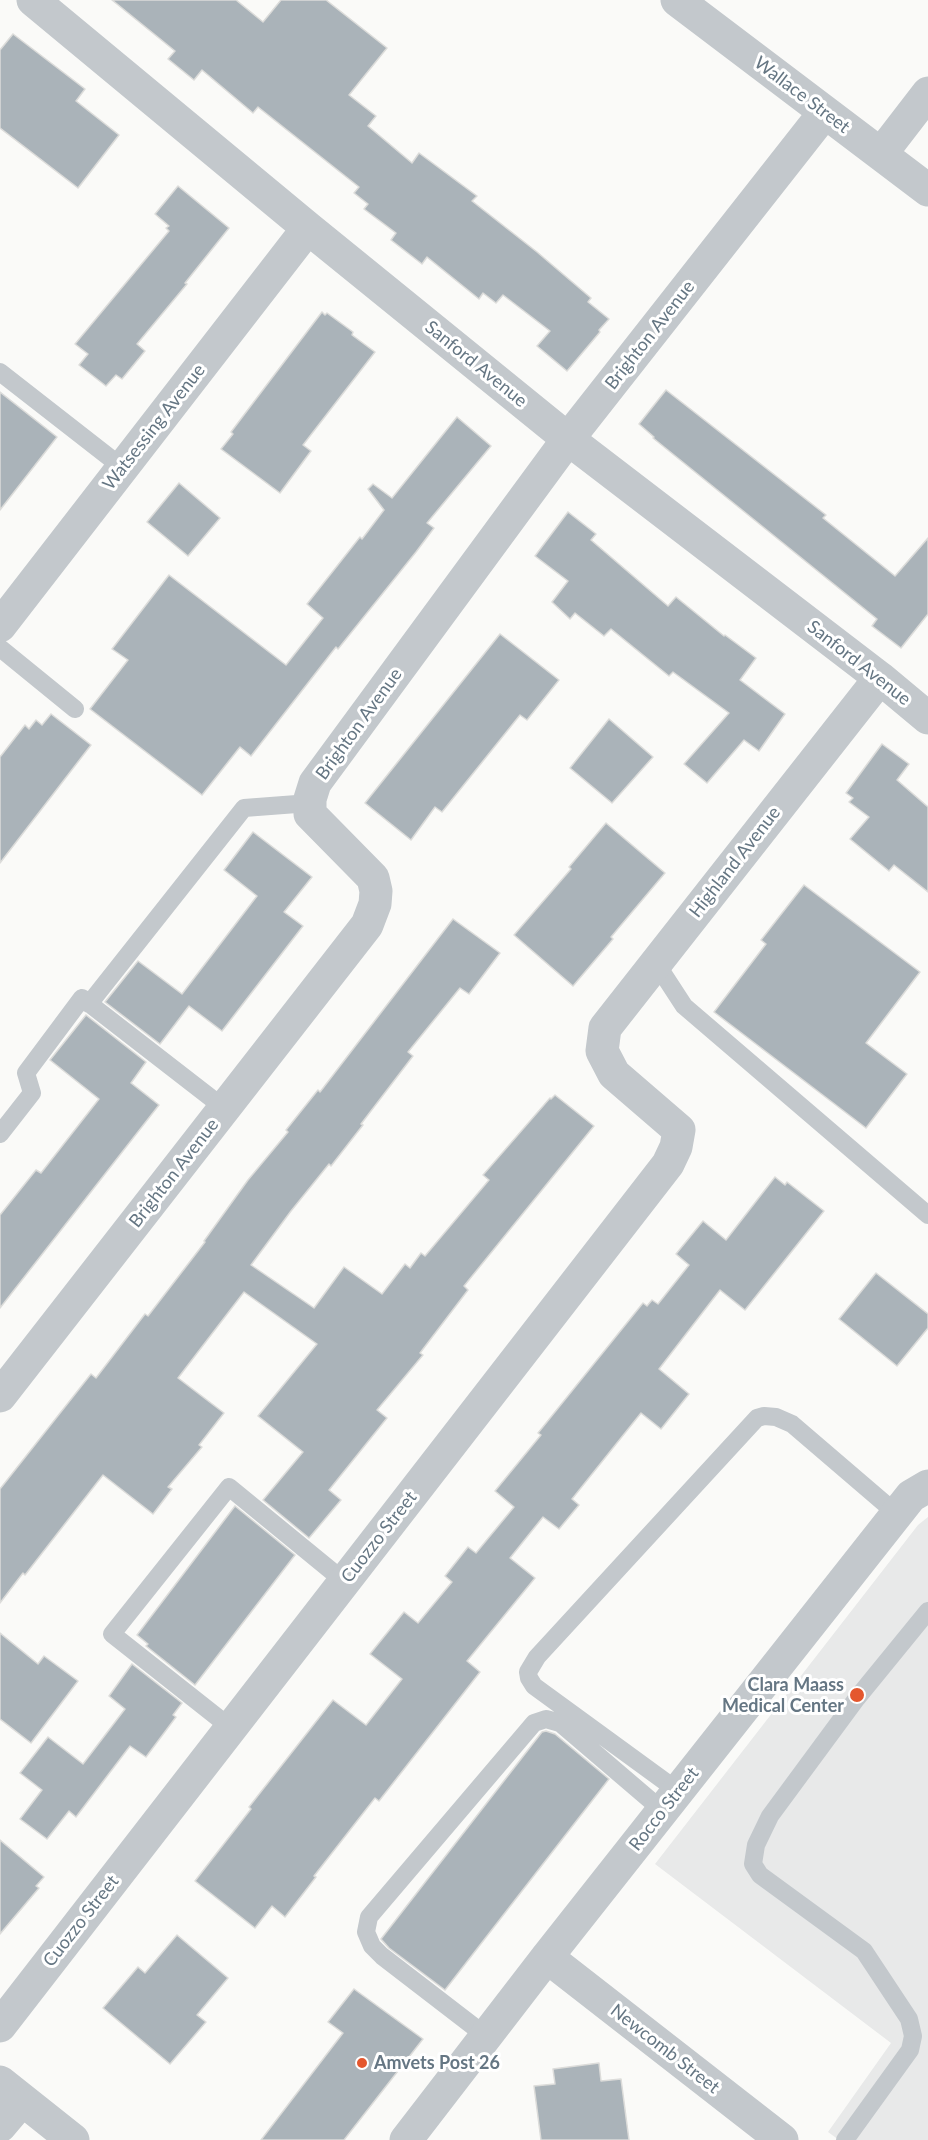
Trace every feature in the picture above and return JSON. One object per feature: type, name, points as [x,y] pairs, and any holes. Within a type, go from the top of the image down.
[{"type":"street","name":"Sanford Avenue","points":[[33,0],[308,228],[568,438],[880,678],[928,718]]},
{"type":"street","name":"Wallace Street","points":[[677,0],[928,190]]},
{"type":"street","points":[[881,154],[928,93]]},
{"type":"street","name":"Brighton Avenue","points":[[0,1396],[367,925],[375,904],[376,891],[373,878],[310,814],[315,783],[568,438],[825,112]]},
{"type":"street","name":"Watsessing Avenue","points":[[0,626],[308,228]]},
{"type":"street","name":"Highland Avenue","points":[[602,1052],[605,1028],[880,678]]},
{"type":"street","name":"Cuozzo Street","points":[[0,2026],[668,1164],[676,1147],[679,1131],[614,1074],[602,1052]]},
{"type":"street","name":"Rocco Street","points":[[406,2140],[547,1957],[911,1496],[928,1486]]},
{"type":"street","name":"Newcomb Street","points":[[547,1957],[774,2137]]},
{"type":"street","points":[[0,2126],[11,2091],[73,2140]]},
{"type":"lane","points":[[0,372],[123,468]]},
{"type":"lane","points":[[0,648],[75,709]]},
{"type":"lane","points":[[89,1004],[244,808],[310,803]]},
{"type":"lane","points":[[656,963],[684,1006],[928,1215]]},
{"type":"lane","points":[[0,1134],[32,1093],[26,1073],[82,998],[224,1107]]},
{"type":"lane","points":[[671,1801],[534,1686],[528,1672],[537,1657],[757,1418],[776,1417],[792,1424],[897,1514]]},
{"type":"lane","points":[[231,1728],[112,1634],[229,1487],[345,1581]]},
{"type":"lane","points":[[845,2140],[910,2050],[913,2036],[909,2019],[864,1951],[760,1875],[753,1864],[756,1845],[770,1816],[857,1698],[928,1611]]},
{"type":"lane","points":[[486,2036],[372,1946],[366,1932],[369,1917],[534,1723],[546,1719],[560,1723],[671,1801]]},
{"type":"shaded area","name":"Clara Maass Medical Center","points":[[928,1517],[928,2140],[839,2140],[828,2132],[891,2043],[655,1864],[918,1525]]},
{"type":"building","points":[[112,0],[236,0],[263,22],[281,0],[326,0],[387,48],[349,95],[376,116],[368,126],[412,163],[419,153],[477,196],[472,201],[591,298],[588,302],[609,319],[567,371],[537,346],[550,331],[503,295],[496,303],[483,293],[479,299],[427,257],[422,264],[391,240],[396,233],[364,209],[368,204],[354,193],[359,187],[258,107],[253,113],[202,70],[194,80],[168,59],[175,51]]},
{"type":"building","points":[[13,34],[85,89],[76,101],[119,135],[78,188],[0,128],[0,50]]},
{"type":"building","points":[[178,186],[229,228],[185,283],[187,284],[137,344],[145,351],[122,379],[116,375],[106,386],[79,365],[88,354],[75,344],[169,231],[166,228],[169,226],[155,214]]},
{"type":"building","points":[[322,312],[325,315],[327,313],[353,332],[352,335],[375,352],[303,445],[311,451],[280,493],[221,449],[233,434],[231,432]]},
{"type":"building","points":[[666,390],[826,515],[823,518],[895,576],[928,538],[928,614],[901,648],[872,626],[877,619],[653,438],[639,424]]},
{"type":"building","points":[[0,392],[57,437],[0,510]]},
{"type":"building","points":[[457,417],[491,446],[427,523],[434,528],[416,552],[338,649],[336,647],[251,756],[240,747],[202,795],[90,709],[128,660],[112,649],[169,575],[286,665],[323,618],[307,604],[384,510],[368,489],[373,484],[392,498]]},
{"type":"building","points":[[179,483],[220,518],[188,556],[147,522]]},
{"type":"building","points":[[568,512],[596,534],[591,540],[668,606],[676,597],[724,636],[756,658],[740,680],[785,714],[759,751],[744,740],[707,783],[684,764],[729,713],[673,672],[669,676],[611,629],[604,636],[575,613],[570,619],[552,602],[568,581],[535,556]]},
{"type":"building","points":[[500,634],[559,680],[527,720],[520,715],[442,812],[435,807],[411,840],[365,803]]},
{"type":"building","points":[[51,714],[91,745],[0,863],[0,757],[25,725],[29,729],[36,720],[42,725]]},
{"type":"building","points":[[609,719],[653,757],[612,803],[570,768]]},
{"type":"building","points":[[882,744],[909,764],[897,780],[928,807],[928,892],[894,865],[889,871],[850,839],[869,817],[849,802],[853,798],[846,793]]},
{"type":"building","points":[[606,823],[665,873],[573,986],[514,935],[571,869],[569,867]]},
{"type":"building","points":[[253,832],[312,877],[284,912],[303,926],[222,1031],[189,1006],[160,1044],[105,1002],[138,961],[182,994],[257,896],[224,870]]},
{"type":"building","points":[[804,885],[920,972],[866,1043],[907,1074],[866,1128],[714,1012],[766,944],[761,940]]},
{"type":"building","points":[[453,919],[500,953],[469,994],[460,988],[408,1052],[413,1056],[361,1124],[363,1125],[291,1211],[251,1265],[314,1308],[344,1267],[382,1294],[405,1264],[410,1268],[421,1253],[425,1256],[489,1180],[483,1175],[550,1098],[555,1095],[594,1126],[464,1286],[468,1290],[420,1353],[423,1355],[377,1410],[387,1418],[329,1490],[341,1500],[309,1538],[263,1500],[303,1452],[258,1416],[317,1344],[244,1292],[178,1378],[224,1413],[199,1445],[202,1447],[168,1487],[172,1489],[153,1514],[103,1475],[25,1575],[23,1573],[0,1603],[0,1489],[91,1374],[96,1378],[145,1314],[148,1316],[205,1242],[248,1180],[288,1132],[286,1130],[318,1090],[320,1092]]},
{"type":"building","points":[[86,1015],[146,1062],[131,1083],[159,1105],[0,1308],[0,1215],[36,1170],[41,1173],[99,1099],[50,1060]]},
{"type":"building","points":[[775,1177],[785,1185],[787,1182],[824,1211],[745,1310],[720,1290],[659,1369],[689,1394],[661,1429],[641,1413],[572,1499],[579,1505],[559,1529],[543,1517],[510,1558],[535,1578],[467,1661],[480,1672],[379,1801],[375,1798],[285,1917],[272,1906],[255,1928],[195,1881],[251,1809],[249,1807],[333,1700],[366,1725],[402,1679],[370,1654],[404,1612],[418,1623],[452,1582],[445,1576],[468,1547],[476,1553],[514,1507],[495,1491],[541,1435],[538,1433],[643,1303],[647,1306],[652,1300],[658,1304],[689,1265],[676,1254],[703,1221],[726,1240]]},
{"type":"building","points":[[876,1273],[928,1314],[928,1328],[897,1366],[839,1319]]},
{"type":"building","points":[[235,1506],[295,1555],[195,1685],[146,1646],[148,1644],[137,1635]]},
{"type":"building","points":[[0,1633],[38,1664],[44,1656],[78,1681],[31,1743],[0,1719]]},
{"type":"building","points":[[132,1664],[182,1703],[173,1715],[176,1717],[146,1757],[130,1746],[76,1817],[69,1811],[47,1839],[20,1819],[42,1790],[20,1773],[48,1737],[83,1764],[125,1709],[109,1696]]},
{"type":"building","points":[[542,1732],[555,1734],[609,1779],[445,1990],[389,1948],[381,1939]]},
{"type":"building","points":[[0,1840],[44,1877],[36,1886],[39,1888],[0,1934]]},
{"type":"building","points":[[177,1935],[228,1978],[197,2015],[206,2022],[170,2064],[103,2008],[138,1967],[145,1973]]},
{"type":"building","name":"Amvets Post 26","points":[[354,1989],[423,2039],[344,2140],[261,2140],[343,2033],[328,2022]]},
{"type":"building","points":[[599,2063],[601,2081],[621,2079],[629,2140],[541,2140],[534,2086],[555,2084],[553,2069]]},
{"type":"place","name":"Clara Maass Medical Center","points":[[857,1695]]},
{"type":"place","name":"Amvets Post 26","points":[[362,2063]]}]
